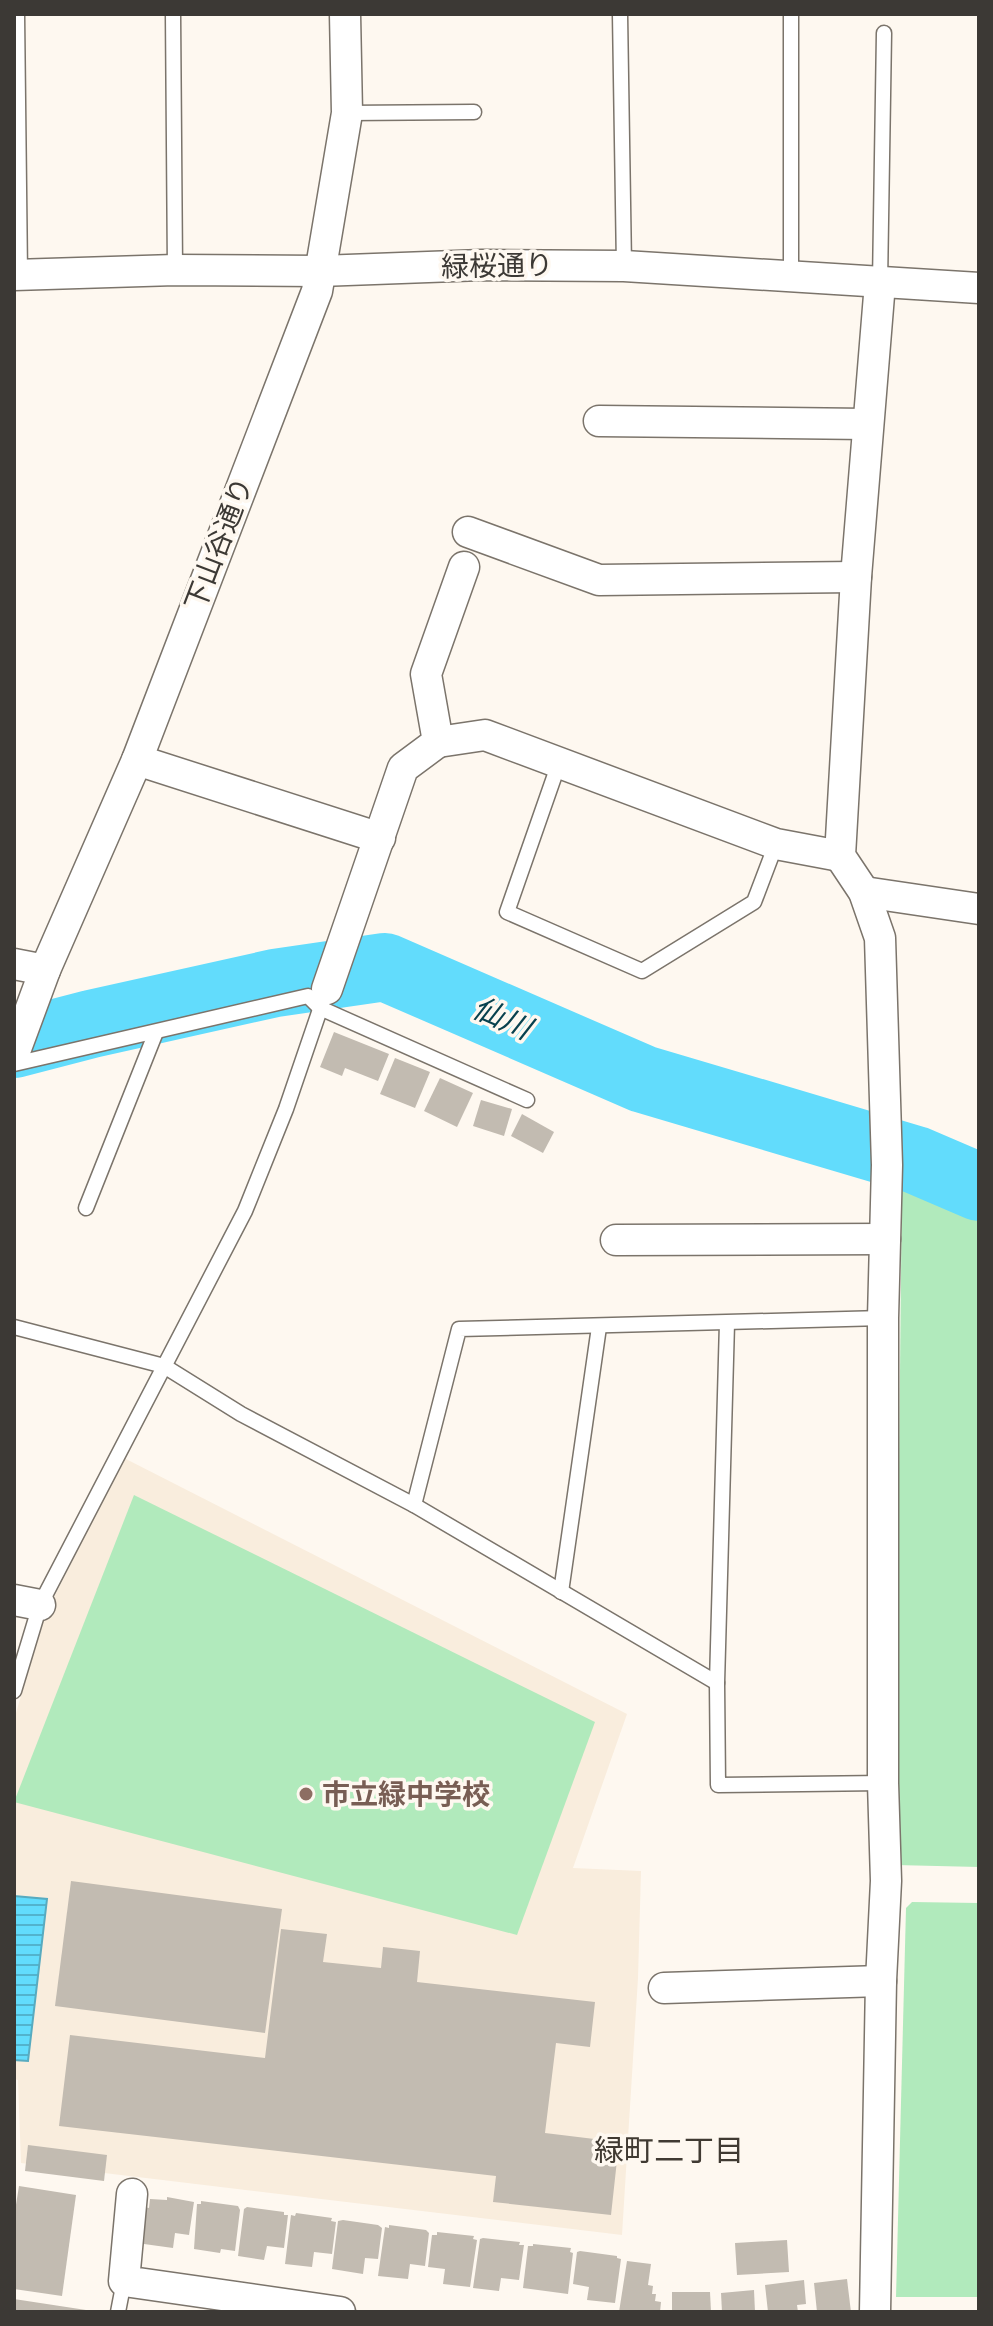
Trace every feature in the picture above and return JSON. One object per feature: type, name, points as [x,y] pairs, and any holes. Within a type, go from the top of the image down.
[{"type":"street","name":"下山谷通り","points":[[14,1054],[45,970],[137,760],[317,291],[347,113],[345,14]]},
{"type":"street","name":"緑桜通り","points":[[17,275],[175,270],[320,271],[482,265],[624,266],[979,288]]},
{"type":"street","points":[[875,2312],[881,1981],[886,1881],[883,1783],[883,1318],[886,1123],[880,938],[864,892],[840,856],[856,577],[880,283]]},
{"type":"street","points":[[599,421],[867,424]]},
{"type":"street","points":[[468,532],[599,580],[856,577]]},
{"type":"street","points":[[438,742],[426,674],[464,567]]},
{"type":"street","points":[[324,998],[403,768],[438,742],[485,735],[776,844],[840,856]]},
{"type":"street","points":[[137,760],[380,838]]},
{"type":"street","points":[[864,892],[979,909]]},
{"type":"street","points":[[14,964],[45,970]]},
{"type":"street","points":[[616,1240],[885,1239]]},
{"type":"street","points":[[664,1988],[881,1981]]},
{"type":"street","points":[[132,2194],[124,2281],[340,2312]]},
{"type":"lane","points":[[17,14],[17,275]]},
{"type":"lane","points":[[173,14],[175,270]]},
{"type":"lane","points":[[620,14],[624,266]]},
{"type":"lane","points":[[791,14],[791,275]]},
{"type":"lane","points":[[880,283],[884,33]]},
{"type":"lane","points":[[347,113],[474,112]]},
{"type":"lane","points":[[559,763],[507,912],[642,971],[754,902],[776,844]]},
{"type":"lane","points":[[14,1064],[308,996],[324,998],[527,1100]]},
{"type":"lane","points":[[14,1691],[27,1603],[164,1366],[245,1211],[286,1109],[324,998]]},
{"type":"lane","points":[[86,1208],[156,1032]]},
{"type":"lane","points":[[414,1505],[459,1329],[883,1318]]},
{"type":"lane","points":[[727,1323],[717,1683],[718,1785],[883,1783]]},
{"type":"lane","points":[[14,1327],[164,1366],[241,1414],[414,1505],[717,1683]]},
{"type":"lane","points":[[561,1592],[599,1327]]},
{"type":"lane","points":[[118,2312],[124,2281]]},
{"type":"shaded area","name":"市立緑中学校","points":[[124,1458],[627,1714],[573,1868],[641,1871],[638,1978],[622,2235],[21,2163],[18,2080],[14,2079],[14,1720],[43,1619]]},
{"type":"green space","points":[[902,1176],[979,1208],[979,1867],[895,1865]]},
{"type":"green space","points":[[134,1495],[595,1722],[517,1935],[14,1802]]},
{"type":"green space","points":[[912,1902],[979,1903],[979,2297],[896,2297],[906,1908]]},
{"type":"water","points":[[14,1896],[47,1899],[28,2061],[14,2060]]},
{"type":"building","points":[[334,1032],[389,1054],[378,1081],[345,1068],[342,1076],[320,1067]]},
{"type":"building","points":[[395,1058],[430,1072],[415,1108],[380,1094]]},
{"type":"building","points":[[440,1078],[473,1093],[457,1127],[424,1111]]},
{"type":"building","points":[[481,1100],[512,1109],[504,1136],[473,1126]]},
{"type":"building","points":[[522,1114],[554,1132],[543,1153],[511,1136]]},
{"type":"building","points":[[71,1881],[282,1909],[265,2033],[55,2006]]},
{"type":"building","points":[[281,1929],[327,1934],[323,1962],[381,1968],[383,1947],[420,1951],[417,1982],[595,2002],[590,2047],[556,2043],[545,2133],[619,2142],[611,2215],[493,2202],[496,2176],[59,2126],[70,2035],[265,2058]]},
{"type":"building","points":[[28,2145],[107,2155],[104,2181],[25,2171]]},
{"type":"building","points":[[19,2186],[76,2195],[62,2296],[14,2289],[14,2217]]},
{"type":"building","points":[[167,2197],[194,2202],[189,2235],[175,2233],[173,2248],[144,2244],[145,2207],[149,2208],[150,2199],[167,2200]]},
{"type":"building","points":[[201,2201],[238,2206],[235,2251],[221,2249],[220,2253],[194,2249],[197,2204]]},
{"type":"building","points":[[244,2209],[288,2215],[284,2248],[267,2246],[264,2260],[238,2256]]},
{"type":"building","points":[[296,2213],[332,2218],[331,2221],[336,2222],[332,2254],[314,2252],[312,2267],[285,2264],[291,2215],[295,2216]]},
{"type":"building","points":[[338,2221],[382,2228],[378,2259],[365,2258],[363,2274],[332,2269]]},
{"type":"building","points":[[389,2225],[429,2233],[425,2266],[410,2264],[408,2279],[378,2276],[385,2227],[389,2228]]},
{"type":"building","points":[[437,2232],[474,2236],[473,2239],[477,2240],[470,2287],[443,2284],[445,2269],[428,2267],[432,2235],[437,2235]]},
{"type":"building","points":[[480,2239],[524,2245],[519,2280],[501,2278],[499,2291],[473,2288]]},
{"type":"building","points":[[787,2240],[789,2272],[737,2275],[735,2243]]},
{"type":"building","points":[[528,2246],[571,2248],[568,2294],[523,2288]]},
{"type":"building","points":[[577,2252],[621,2259],[615,2303],[587,2300],[589,2287],[573,2284]]},
{"type":"building","points":[[627,2261],[651,2264],[648,2285],[653,2286],[655,2301],[661,2302],[660,2312],[619,2312]]},
{"type":"building","points":[[847,2279],[851,2312],[817,2312],[814,2283]]},
{"type":"building","points":[[804,2280],[806,2304],[797,2305],[798,2312],[768,2312],[765,2285]]},
{"type":"building","points":[[754,2290],[755,2312],[722,2312],[721,2293]]},
{"type":"building","points":[[672,2292],[710,2292],[711,2312],[672,2312]]},
{"type":"building","points":[[14,2299],[86,2310],[86,2312],[14,2312]]},
{"type":"waterway","name":"仙川","points":[[14,1044],[275,983],[385,967],[643,1079],[916,1160],[979,1187]]},
{"type":"place","name":"市立緑中学校","points":[[306,1794]]},
{"type":"district","name":"緑町二丁目","points":[[669,2150]]}]
